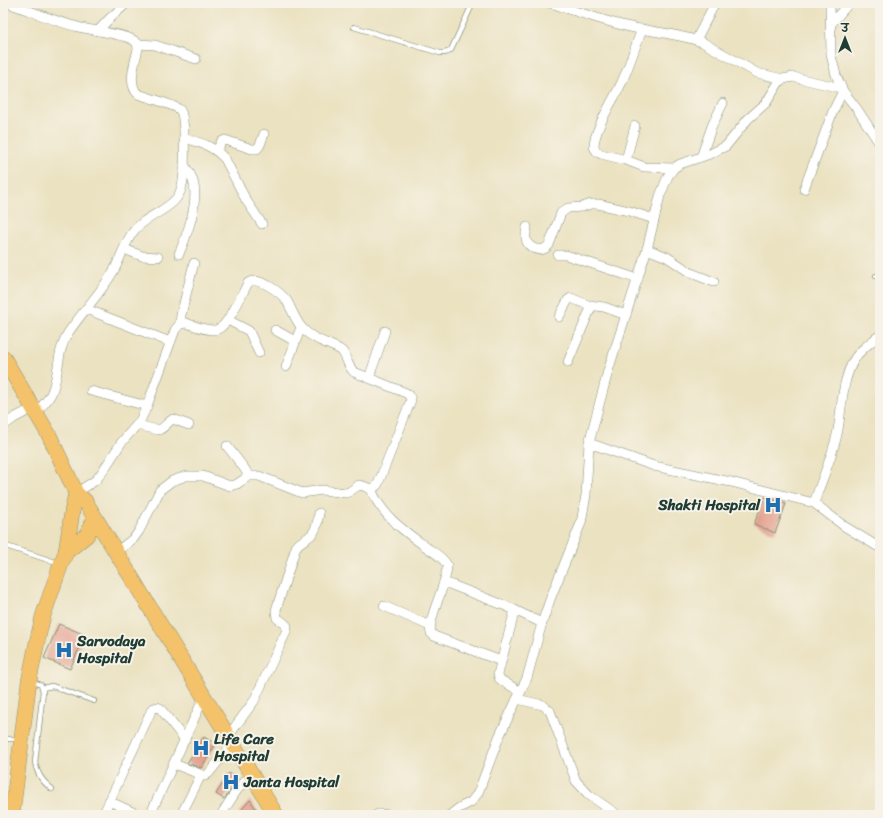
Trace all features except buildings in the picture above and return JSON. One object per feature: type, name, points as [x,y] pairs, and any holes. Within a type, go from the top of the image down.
[{"type":"highway","points":[[3,357],[49,436],[76,493],[85,501],[252,773],[276,815]]},
{"type":"highway","points":[[12,815],[22,740],[36,684],[43,616],[64,558],[76,493]]},
{"type":"highway","points":[[64,558],[87,535],[95,518]]},
{"type":"highway","points":[[87,535],[115,552]]},
{"type":"street","points":[[8,3],[59,21],[122,36],[137,44],[155,45],[196,59]]},
{"type":"street","points":[[98,31],[108,19],[127,3]]},
{"type":"street","points":[[550,3],[642,29],[685,36],[696,40],[757,73],[783,78],[793,77],[842,90]]},
{"type":"street","points":[[581,12],[583,3]]},
{"type":"street","points":[[696,40],[715,3]]},
{"type":"street","points":[[830,3],[833,66],[842,90],[857,109],[880,144]]},
{"type":"street","points":[[831,24],[850,3]]},
{"type":"street","points":[[642,29],[624,76],[605,114],[594,144],[595,150],[597,152],[650,168],[674,168]]},
{"type":"street","points":[[3,426],[14,418],[34,410],[46,402],[52,390],[64,339],[114,271],[129,237],[138,226],[175,200],[182,187],[184,138],[182,114],[180,110],[138,94],[134,91],[132,82],[137,44]]},
{"type":"street","points":[[450,815],[459,808],[471,802],[478,793],[499,736],[519,696],[532,662],[542,622],[581,523],[586,494],[589,443],[608,371],[638,279],[660,196],[665,183],[674,168],[680,164],[719,151],[726,146],[748,119],[766,103],[783,78]]},
{"type":"street","points":[[804,189],[842,90]]},
{"type":"street","points":[[702,157],[712,126],[723,103]]},
{"type":"street","points":[[626,160],[635,126]]},
{"type":"street","points":[[217,151],[221,142],[225,140],[252,149],[257,149],[264,134]]},
{"type":"street","points":[[184,138],[206,145],[217,151],[225,159],[246,200],[262,224]]},
{"type":"street","points":[[179,254],[192,218],[194,195],[193,179],[184,165]]},
{"type":"street","points":[[527,227],[525,236],[527,242],[530,246],[541,250],[549,245],[561,213],[568,208],[598,204],[629,211],[654,219]]},
{"type":"street","points":[[124,249],[142,256],[158,257]]},
{"type":"street","points":[[647,249],[667,257],[691,273],[714,282]]},
{"type":"street","points":[[558,255],[566,255],[638,279]]},
{"type":"street","points":[[76,493],[96,480],[120,443],[137,425],[147,406],[170,342],[175,330],[180,324],[194,263]]},
{"type":"street","points":[[115,552],[134,538],[139,532],[160,490],[172,481],[186,476],[203,476],[226,485],[234,486],[249,476],[259,476],[302,493],[322,490],[346,493],[359,485],[371,489],[375,488],[378,484],[410,400],[409,395],[406,393],[354,372],[350,368],[342,351],[315,338],[301,327],[283,297],[262,282],[254,280],[248,283],[228,320],[221,328],[213,331],[186,323],[180,324]]},
{"type":"street","points":[[559,317],[568,300],[571,298],[626,315]]},
{"type":"street","points":[[568,362],[592,305]]},
{"type":"street","points":[[86,309],[170,342]]},
{"type":"street","points":[[228,320],[249,331],[259,353]]},
{"type":"street","points":[[286,367],[301,327]]},
{"type":"street","points":[[275,330],[295,341]]},
{"type":"street","points":[[369,378],[385,331]]},
{"type":"street","points":[[814,503],[838,429],[844,387],[849,372],[855,358],[863,349],[880,335]]},
{"type":"street","points":[[91,391],[147,406]]},
{"type":"street","points":[[137,425],[160,430],[173,419],[189,425]]},
{"type":"street","points":[[589,443],[654,466],[731,482],[814,503],[844,526],[880,548]]},
{"type":"street","points":[[227,446],[249,476]]},
{"type":"street","points":[[371,489],[377,502],[398,527],[446,562],[447,568],[444,582],[430,626],[430,630],[434,636],[501,661]]},
{"type":"street","points":[[174,764],[201,775],[205,776],[209,774],[254,701],[286,632],[287,626],[284,622],[277,618],[276,610],[296,547],[299,543],[312,534],[319,513]]},
{"type":"street","points":[[444,582],[542,622]]},
{"type":"street","points":[[384,606],[430,626]]},
{"type":"street","points":[[515,610],[501,661],[498,674],[499,678],[519,696],[543,705],[550,711],[576,781],[589,795],[618,814]]},
{"type":"street","points":[[152,814],[204,697]]},
{"type":"street","points":[[103,815],[152,709],[157,707],[160,708],[185,740]]},
{"type":"street","points":[[221,815],[237,790],[252,773]]},
{"type":"street","points":[[181,815],[201,775]]},
{"type":"street","points":[[109,801],[138,815]]},
{"type":"street","points":[[376,815],[391,815]]},
{"type":"lane","points":[[354,27],[444,54],[451,50],[473,3]]},
{"type":"lane","points":[[3,545],[64,558]]},
{"type":"lane","points":[[52,788],[41,779],[37,772],[35,762],[36,684],[52,686],[94,701]]},
{"type":"lane","points":[[3,739],[22,740]]},
{"type":"place","name":"Shakti Hospital","points":[[773,505]]},
{"type":"place","name":"Sarvodaya Hospital","points":[[64,650]]},
{"type":"place","name":"Life Care Hospital","points":[[201,748]]},
{"type":"place","name":"Janta Hospital","points":[[231,782]]}]
